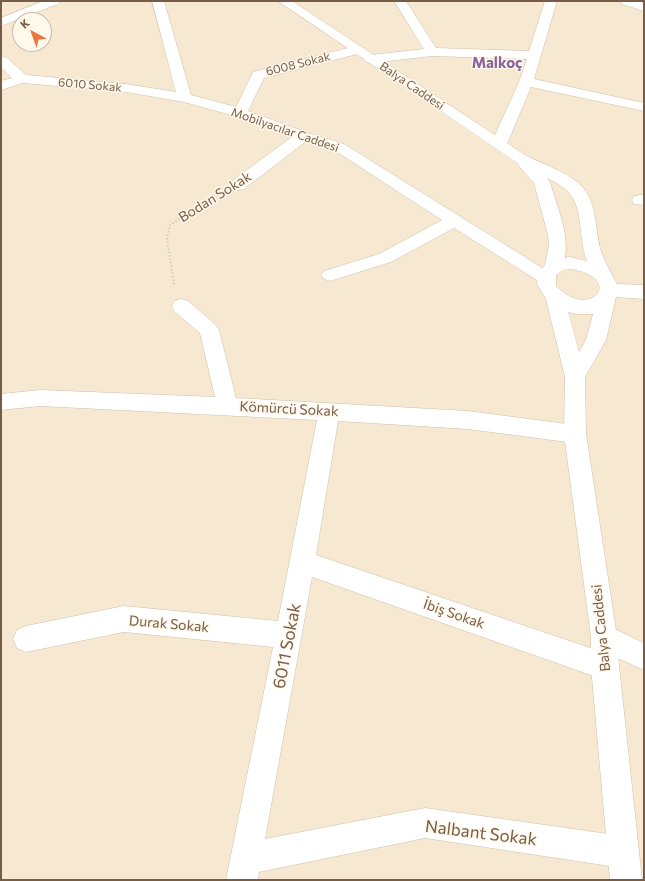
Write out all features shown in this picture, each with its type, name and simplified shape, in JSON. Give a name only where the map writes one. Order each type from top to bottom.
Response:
[{"type":"street","points":[[1,22],[54,1]]},
{"type":"street","points":[[158,1],[185,98]]},
{"type":"street","name":"Balya Caddesi","points":[[272,1],[303,14]]},
{"type":"street","name":"Balya Caddesi","points":[[284,1],[520,158],[561,180],[578,193],[586,214],[591,249],[607,289],[596,340],[575,377]]},
{"type":"street","points":[[400,1],[432,52]]},
{"type":"street","points":[[499,144],[526,82],[551,1]]},
{"type":"street","points":[[626,1],[644,7]]},
{"type":"street","name":"6008 Sokak","points":[[240,113],[258,75],[356,50]]},
{"type":"street","points":[[372,59],[432,52],[534,55]]},
{"type":"street","points":[[1,60],[22,79],[1,86]]},
{"type":"street","name":"6010 Sokak","points":[[22,79],[126,88],[185,98]]},
{"type":"street","points":[[526,82],[644,107]]},
{"type":"street","name":"Mobilyacılar Caddesi","points":[[185,98],[240,113],[303,136],[340,147],[455,220],[550,272]]},
{"type":"street","name":"Bodan Sokak","points":[[238,184],[303,136]]},
{"type":"street","name":"Balya Caddesi","points":[[520,158],[542,182],[558,245],[546,284],[549,291],[555,297],[575,377],[575,434],[604,637],[605,666],[624,866]]},
{"type":"street","points":[[330,275],[385,258],[455,220]]},
{"type":"street","points":[[550,272],[571,263],[581,264],[590,267],[607,289],[644,292]]},
{"type":"street","points":[[555,297],[563,302],[581,307],[591,307],[607,289]]},
{"type":"street","points":[[181,306],[209,330],[228,406]]},
{"type":"street","name":"Kömürcü Sokak","points":[[1,402],[40,398],[329,411],[468,420],[575,434]]},
{"type":"street","name":"6011 Sokak","points":[[244,869],[289,635],[329,411]]},
{"type":"street","name":"İbiş Sokak","points":[[302,562],[605,666]]},
{"type":"street","name":"Durak Sokak","points":[[26,639],[124,619],[289,635]]},
{"type":"street","points":[[604,637],[644,656]]},
{"type":"street","name":"Nalbant Sokak","points":[[244,869],[425,823],[624,866]]},
{"type":"path","name":"Bodan Sokak","points":[[181,306],[172,279],[167,239],[170,225],[238,184]]},
{"type":"shaded area","points":[[1,1],[644,1],[644,880],[1,880]]},
{"type":"district","name":"Malkoç","points":[[497,63]]}]
